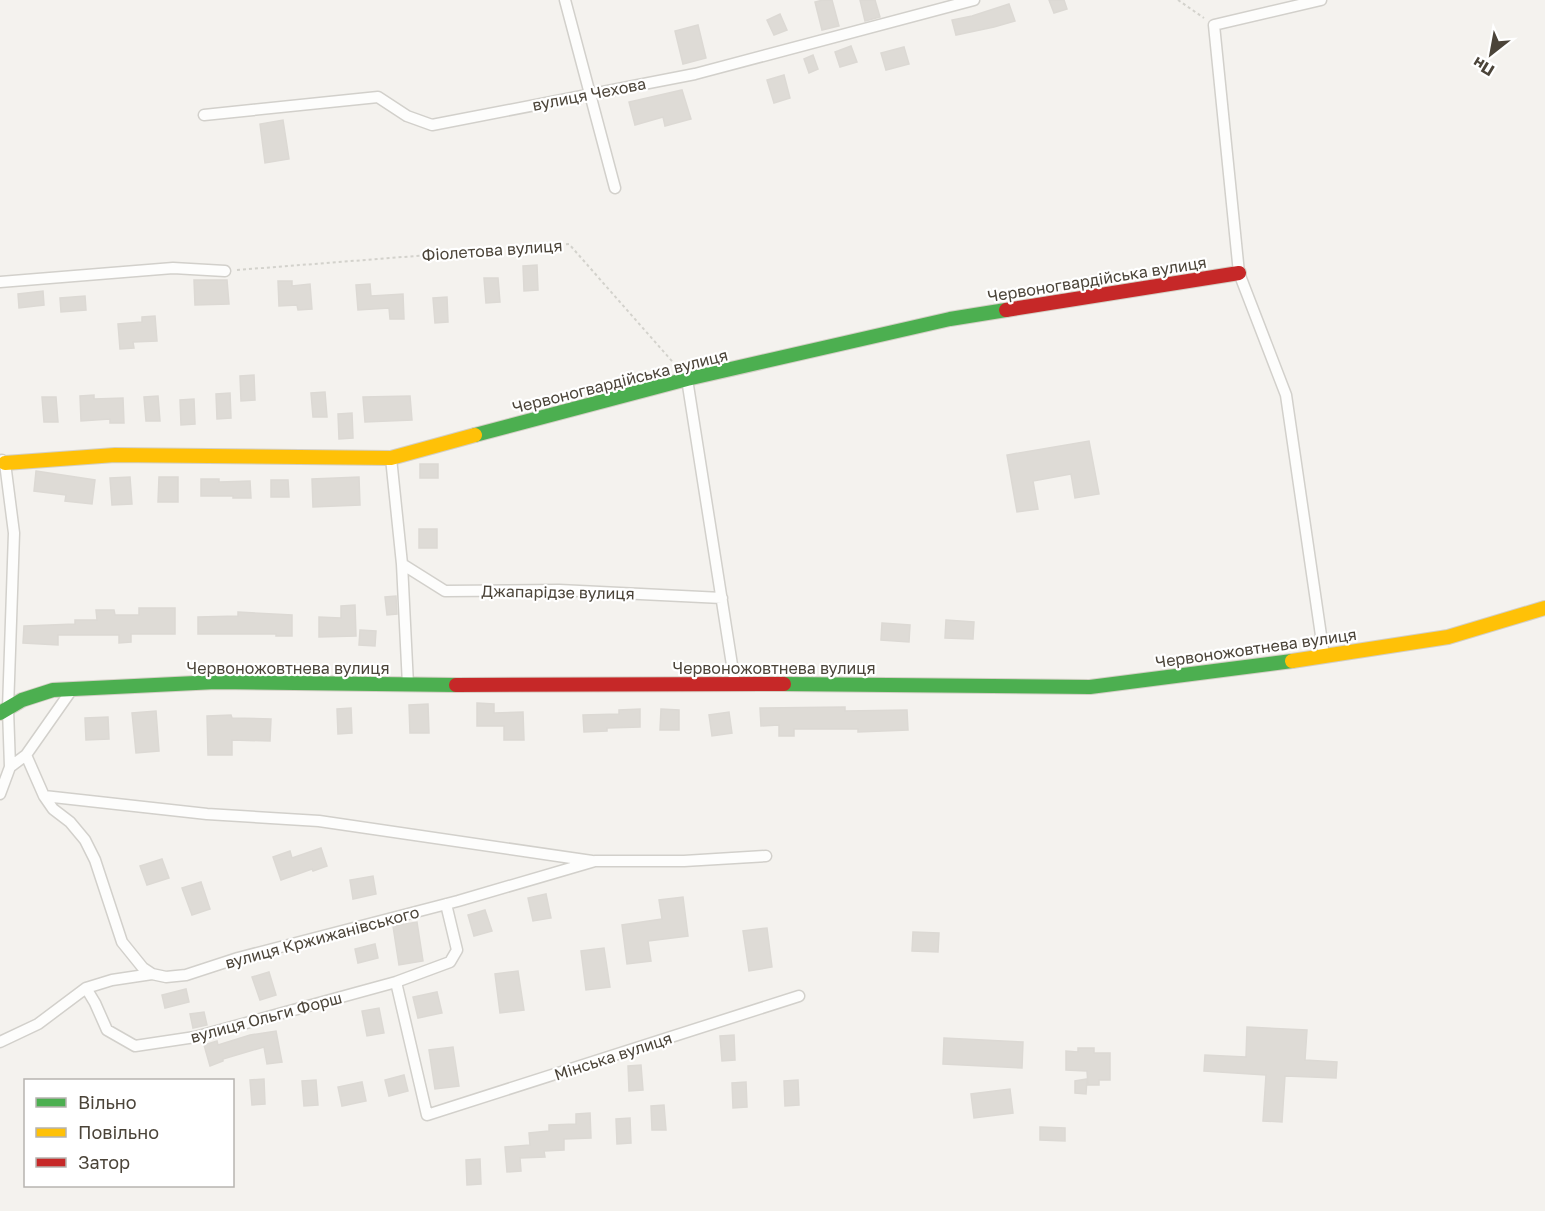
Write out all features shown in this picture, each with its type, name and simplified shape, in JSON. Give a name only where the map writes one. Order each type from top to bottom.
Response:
[{"type":"street","points":[[565,0],[615,188]]},
{"type":"street","name":"вулиця Чехова","points":[[204,115],[378,97],[407,116],[432,125],[695,74],[974,0]]},
{"type":"street","points":[[1322,0],[1214,25],[1239,273],[1286,395],[1324,656]]},
{"type":"street","points":[[0,282],[173,268],[225,271]]},
{"type":"street","name":"Червоногвардійська вулиця","points":[[3,461],[115,455],[391,458],[687,379],[950,319],[1239,273]]},
{"type":"street","points":[[687,379],[735,684]]},
{"type":"street","points":[[391,458],[402,564],[408,685]]},
{"type":"street","points":[[0,794],[10,767],[4,711],[14,533],[3,461]]},
{"type":"street","name":"Джапарідзе вулиця","points":[[402,564],[445,591],[559,590],[722,598]]},
{"type":"street","name":"Червоножовтнева вулиця","points":[[4,711],[36,694],[73,688],[216,682],[408,685],[735,684],[1090,687],[1448,637],[1545,608]]},
{"type":"street","points":[[10,767],[26,755],[73,688]]},
{"type":"street","points":[[26,755],[44,796],[53,809],[70,822],[86,840],[95,860],[122,942],[132,957],[152,974]]},
{"type":"street","points":[[44,796],[207,814],[320,821],[596,861]]},
{"type":"street","name":"вулиця Кржижанівського","points":[[86,988],[112,980],[152,974],[166,977],[186,975],[238,958],[446,904],[596,861],[684,861],[766,856]]},
{"type":"street","name":"вулиця Ольги Форш","points":[[86,988],[107,1030],[135,1046],[195,1037],[396,982],[450,962],[457,950],[446,904]]},
{"type":"street","name":"Мінська вулиця","points":[[396,982],[427,1115],[799,996]]},
{"type":"street","points":[[0,1042],[38,1024],[86,988]]},
{"type":"path","points":[[1178,0],[1214,25]]},
{"type":"path","name":"Фіолетова вулиця","points":[[225,271],[569,244],[687,379]]},
{"type":"building","points":[[832,0],[839,26],[822,30],[815,2]]},
{"type":"building","points":[[860,0],[875,0],[880,17],[865,21]]},
{"type":"building","points":[[1049,0],[1064,0],[1067,9],[1054,13]]},
{"type":"building","points":[[1009,4],[1015,21],[956,35],[952,20]]},
{"type":"building","points":[[780,14],[787,30],[774,35],[767,20]]},
{"type":"building","points":[[698,25],[706,58],[683,64],[675,31]]},
{"type":"building","points":[[851,46],[857,62],[840,67],[835,52]]},
{"type":"building","points":[[904,47],[909,64],[886,70],[881,53]]},
{"type":"building","points":[[813,55],[818,69],[809,73],[804,59]]},
{"type":"building","points":[[784,75],[790,98],[774,103],[767,80]]},
{"type":"building","points":[[682,90],[691,119],[665,126],[663,117],[635,125],[629,102]]},
{"type":"building","points":[[283,120],[289,159],[265,163],[260,124]]},
{"type":"building","points":[[537,265],[538,290],[524,291],[523,266]]},
{"type":"building","points":[[484,278],[498,278],[500,302],[486,303]]},
{"type":"building","points":[[194,280],[227,280],[229,304],[195,305]]},
{"type":"building","points":[[278,281],[292,281],[292,286],[310,284],[312,309],[298,310],[297,305],[279,306]]},
{"type":"building","points":[[370,284],[371,296],[403,294],[404,319],[390,319],[389,308],[358,310],[356,285]]},
{"type":"building","points":[[43,291],[44,305],[19,308],[18,294]]},
{"type":"building","points":[[85,296],[86,310],[61,312],[60,298]]},
{"type":"building","points":[[447,297],[448,322],[435,323],[433,298]]},
{"type":"building","points":[[155,316],[157,341],[133,342],[134,348],[120,349],[118,324],[142,322],[142,317]]},
{"type":"building","points":[[254,375],[255,400],[241,401],[240,376]]},
{"type":"building","points":[[325,392],[327,417],[313,417],[311,393]]},
{"type":"building","points":[[230,393],[231,418],[217,419],[216,394]]},
{"type":"building","points":[[94,395],[94,399],[123,398],[124,423],[110,423],[110,419],[81,421],[80,396]]},
{"type":"building","points":[[158,396],[160,421],[146,421],[144,397]]},
{"type":"building","points":[[410,396],[412,420],[365,422],[363,397]]},
{"type":"building","points":[[42,397],[56,397],[58,422],[44,422]]},
{"type":"building","points":[[194,399],[195,424],[181,425],[180,400]]},
{"type":"building","points":[[352,413],[353,438],[339,439],[338,414]]},
{"type":"building","points":[[1089,441],[1099,494],[1075,498],[1071,474],[1033,481],[1038,509],[1017,512],[1007,455]]},
{"type":"building","points":[[420,464],[438,464],[438,478],[420,478]]},
{"type":"building","points":[[36,471],[95,480],[92,504],[65,501],[66,495],[34,491]]},
{"type":"building","points":[[130,477],[132,504],[112,505],[110,478]]},
{"type":"building","points":[[159,477],[178,477],[178,502],[158,502]]},
{"type":"building","points":[[359,477],[360,505],[313,507],[312,479]]},
{"type":"building","points":[[201,479],[219,479],[219,482],[250,481],[251,498],[201,496]]},
{"type":"building","points":[[271,480],[288,480],[289,497],[271,497]]},
{"type":"building","points":[[419,529],[437,529],[437,548],[419,548]]},
{"type":"building","points":[[396,596],[397,614],[387,615],[385,597]]},
{"type":"building","points":[[355,605],[356,636],[319,637],[319,617],[341,618],[341,606]]},
{"type":"building","points":[[139,608],[175,608],[175,634],[131,634],[131,642],[119,643],[119,635],[58,635],[58,645],[23,643],[24,626],[75,624],[75,620],[97,620],[96,610],[114,610],[115,615],[139,615]]},
{"type":"building","points":[[238,612],[292,615],[292,636],[198,634],[198,617],[238,616]]},
{"type":"building","points":[[946,620],[974,622],[973,639],[945,638]]},
{"type":"building","points":[[882,623],[910,625],[909,642],[881,640]]},
{"type":"building","points":[[360,630],[376,631],[375,646],[359,645]]},
{"type":"building","points":[[477,703],[494,704],[494,713],[523,712],[524,740],[504,740],[504,726],[477,726]]},
{"type":"building","points":[[428,704],[429,733],[410,733],[409,705]]},
{"type":"building","points":[[845,707],[845,711],[907,710],[908,730],[858,732],[858,729],[794,729],[794,736],[779,736],[779,725],[761,726],[760,708]]},
{"type":"building","points":[[351,708],[352,733],[338,734],[337,709]]},
{"type":"building","points":[[640,709],[640,727],[607,728],[607,731],[584,732],[583,715],[619,714],[619,710]]},
{"type":"building","points":[[661,709],[679,710],[679,730],[660,730]]},
{"type":"building","points":[[156,711],[159,751],[136,753],[132,713]]},
{"type":"building","points":[[729,712],[732,733],[712,736],[709,715]]},
{"type":"building","points":[[231,715],[232,718],[271,719],[270,741],[232,740],[232,755],[208,755],[207,716]]},
{"type":"building","points":[[108,717],[109,739],[86,740],[85,718]]},
{"type":"building","points":[[321,848],[327,866],[281,880],[273,857],[290,851],[292,858]]},
{"type":"building","points":[[162,859],[169,878],[147,885],[140,866]]},
{"type":"building","points":[[373,876],[376,894],[353,899],[350,880]]},
{"type":"building","points":[[201,882],[210,909],[192,915],[182,888]]},
{"type":"building","points":[[546,894],[551,918],[533,921],[528,898]]},
{"type":"building","points":[[683,897],[688,936],[648,941],[651,961],[627,964],[622,925],[662,919],[659,900]]},
{"type":"building","points":[[485,910],[492,931],[474,936],[468,915]]},
{"type":"building","points":[[417,922],[423,961],[399,965],[393,926]]},
{"type":"building","points":[[767,928],[772,967],[749,971],[743,931]]},
{"type":"building","points":[[913,932],[939,933],[938,952],[912,951]]},
{"type":"building","points":[[375,944],[378,958],[358,963],[355,949]]},
{"type":"building","points":[[604,948],[610,987],[586,990],[581,951]]},
{"type":"building","points":[[518,971],[524,1010],[500,1013],[495,974]]},
{"type":"building","points":[[269,972],[276,995],[260,1000],[252,977]]},
{"type":"building","points":[[186,989],[189,1002],[165,1008],[162,995]]},
{"type":"building","points":[[437,992],[442,1013],[418,1018],[413,997]]},
{"type":"building","points":[[379,1008],[384,1033],[367,1036],[362,1011]]},
{"type":"building","points":[[204,1012],[207,1025],[193,1028],[190,1014]]},
{"type":"building","points":[[1247,1027],[1307,1030],[1305,1060],[1337,1062],[1336,1078],[1285,1076],[1282,1122],[1263,1121],[1266,1075],[1204,1071],[1205,1055],[1246,1057]]},
{"type":"building","points":[[276,1031],[282,1062],[267,1064],[264,1047],[223,1059],[210,1066],[204,1045],[217,1041],[218,1045],[250,1035]]},
{"type":"building","points":[[734,1035],[735,1060],[722,1061],[720,1036]]},
{"type":"building","points":[[944,1038],[1023,1042],[1022,1068],[943,1064]]},
{"type":"building","points":[[453,1047],[459,1086],[435,1089],[429,1050]]},
{"type":"building","points":[[1078,1048],[1094,1048],[1094,1053],[1110,1053],[1110,1080],[1099,1080],[1099,1085],[1088,1085],[1087,1071],[1066,1070],[1066,1051],[1078,1052]]},
{"type":"building","points":[[641,1065],[643,1090],[629,1091],[628,1066]]},
{"type":"building","points":[[404,1075],[408,1091],[389,1096],[385,1080]]},
{"type":"building","points":[[264,1079],[265,1104],[252,1105],[250,1080]]},
{"type":"building","points":[[1087,1079],[1086,1094],[1075,1093],[1075,1081]]},
{"type":"building","points":[[316,1080],[318,1105],[304,1106],[302,1081]]},
{"type":"building","points":[[798,1080],[799,1105],[785,1106],[784,1081]]},
{"type":"building","points":[[362,1082],[366,1101],[342,1106],[338,1087]]},
{"type":"building","points":[[746,1082],[747,1107],[733,1108],[732,1083]]},
{"type":"building","points":[[1010,1089],[1013,1113],[974,1118],[971,1094]]},
{"type":"building","points":[[664,1105],[666,1130],[652,1130],[651,1106]]},
{"type":"building","points":[[590,1113],[591,1138],[564,1139],[564,1150],[544,1151],[545,1157],[520,1158],[521,1171],[507,1172],[505,1147],[530,1145],[529,1133],[549,1131],[549,1125],[576,1124],[576,1114]]},
{"type":"building","points":[[630,1118],[631,1143],[617,1144],[616,1119]]},
{"type":"building","points":[[1040,1127],[1065,1128],[1065,1141],[1040,1140]]},
{"type":"building","points":[[480,1159],[481,1184],[467,1185],[466,1160]]},
{"type":"traffic: fast","points":[[475,435],[687,379],[950,319],[1006,310]]},
{"type":"traffic: fast","points":[[784,684],[1090,687],[1292,661]]},
{"type":"traffic: fast","points":[[0,713],[22,700],[53,690],[216,682],[456,685]]},
{"type":"traffic: slow","points":[[5,463],[115,455],[391,458],[475,435]]},
{"type":"traffic: slow","points":[[1292,661],[1448,637],[1545,608]]},
{"type":"traffic: jam","points":[[1006,310],[1239,273]]},
{"type":"traffic: jam","points":[[456,685],[784,684]]}]
